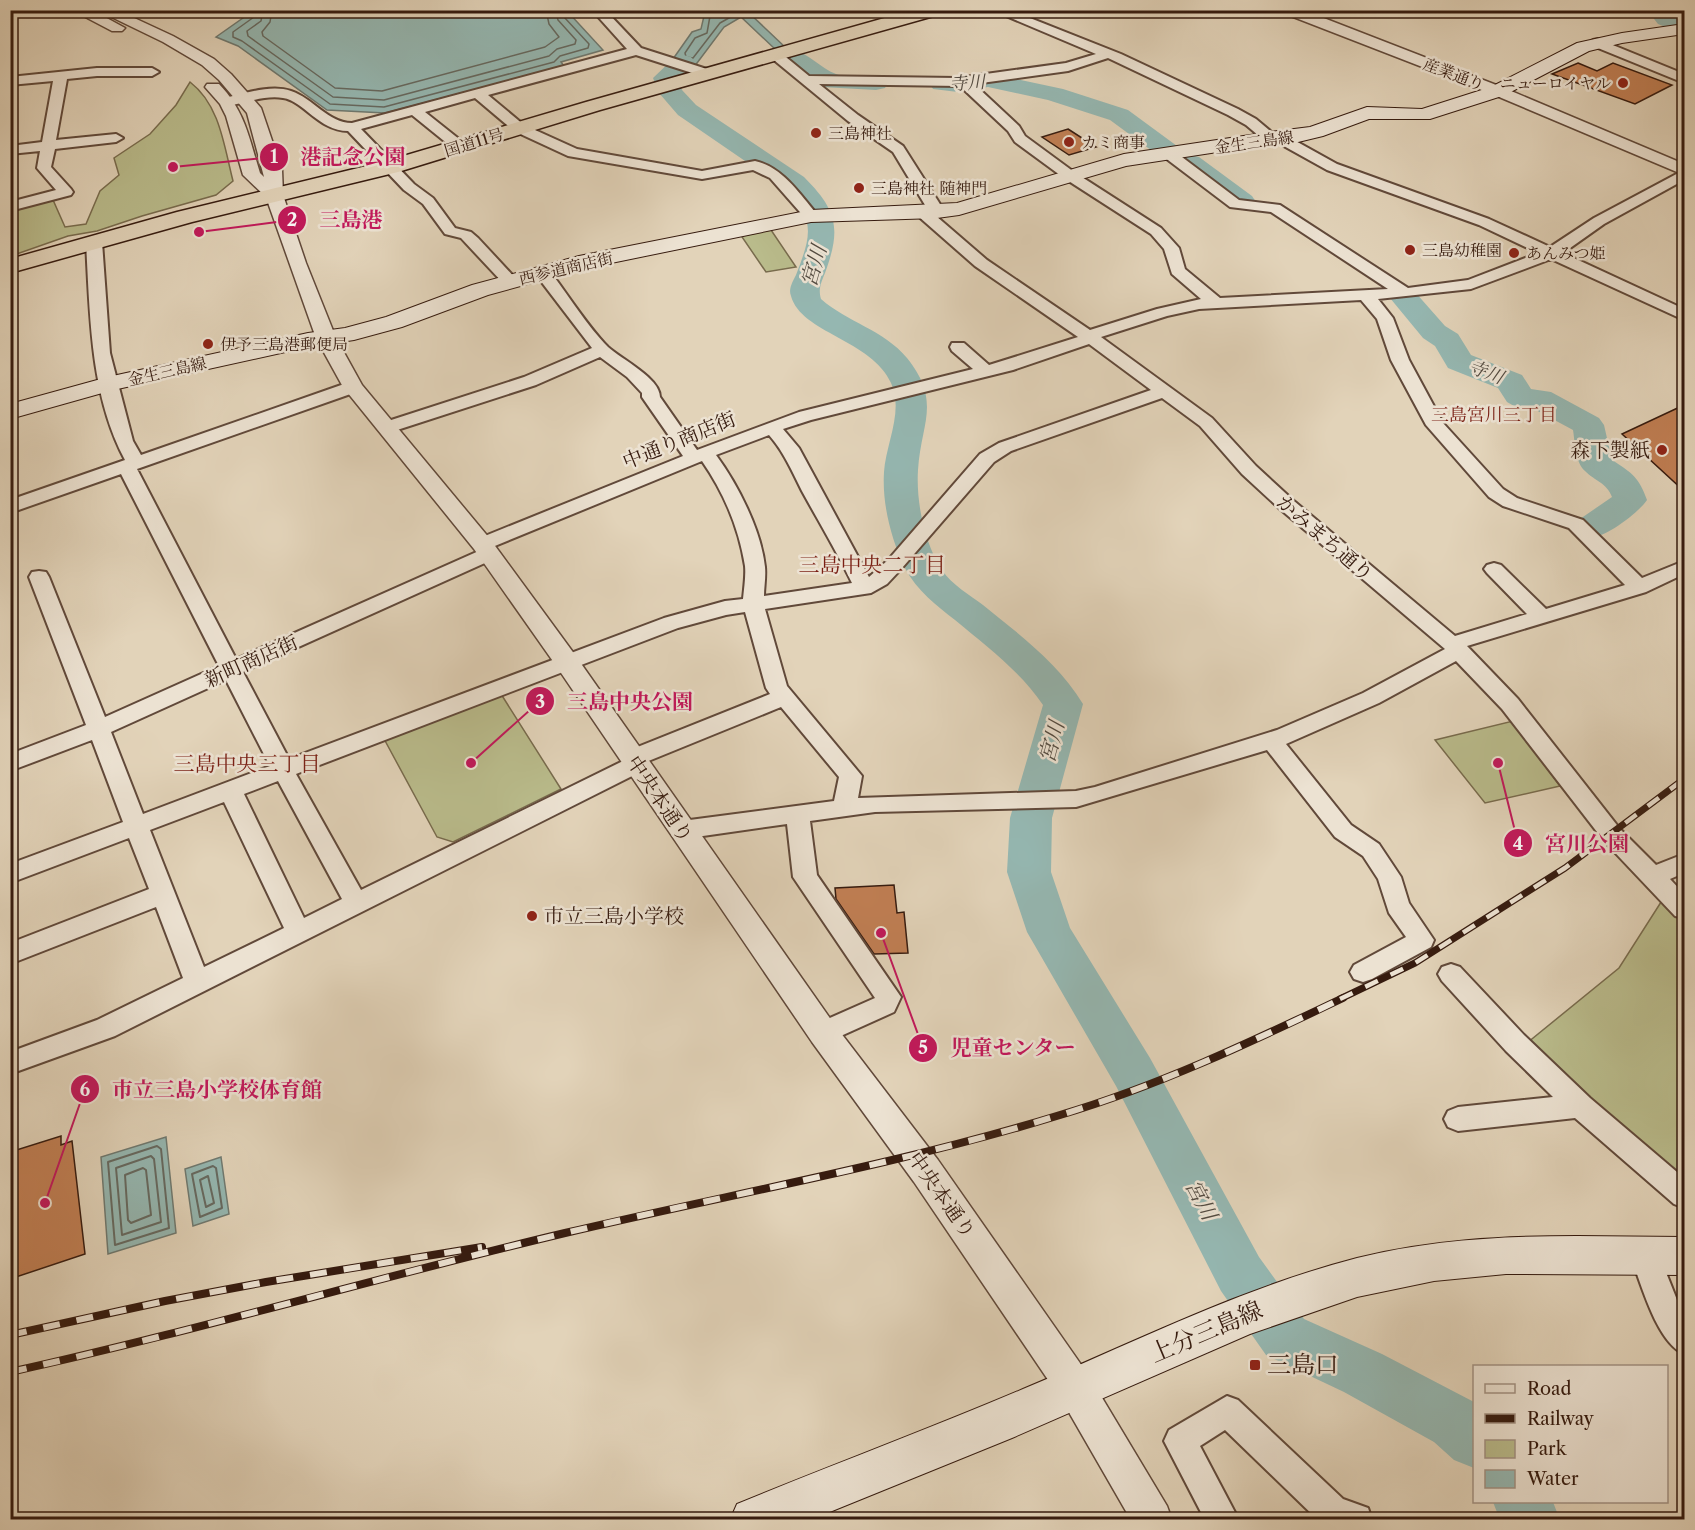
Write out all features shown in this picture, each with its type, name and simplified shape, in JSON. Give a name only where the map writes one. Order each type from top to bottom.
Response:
[{"type":"highway","name":"国道11号","points":[[10,266],[274,195],[390,167],[697,75],[776,56],[935,10]]},
{"type":"main road","name":"金生三島線","points":[[820,215],[930,213],[981,204],[1069,175],[1124,160],[1270,138],[1294,137],[1316,132],[1367,113],[1423,115],[1498,91],[1572,52],[1598,43],[1681,30]]},
{"type":"main road","name":"西参道商店街","points":[[326,338],[394,322],[510,281],[579,263],[820,215]]},
{"type":"main road","name":"金生三島線","points":[[10,412],[108,384],[326,338]]},
{"type":"main road","name":"上分三島線","points":[[753,1520],[1076,1389],[1250,1312],[1294,1296],[1399,1268],[1472,1257],[1547,1254],[1684,1256]]},
{"type":"street","points":[[79,10],[152,44],[193,68],[227,102],[234,116],[252,175],[274,195]]},
{"type":"street","points":[[104,10],[190,51],[225,77],[245,98],[255,112],[266,142],[273,170],[274,195]]},
{"type":"street","points":[[598,10],[636,51],[697,75]]},
{"type":"street","points":[[998,10],[1108,54],[1233,112],[1251,122],[1270,138],[1287,142],[1332,167],[1484,222],[1684,315]]},
{"type":"street","name":"産業通り","points":[[1288,10],[1498,91],[1684,172]]},
{"type":"street","points":[[1598,43],[1684,79]]},
{"type":"street","points":[[227,102],[267,94],[288,94],[338,127],[352,127],[636,51]]},
{"type":"street","points":[[806,80],[966,84],[1068,67],[1108,54]]},
{"type":"street","name":"かみまち通り","points":[[776,56],[898,149],[930,213],[981,263],[1089,337],[1206,422],[1249,470],[1287,505],[1455,647],[1510,704],[1612,835],[1684,909]]},
{"type":"street","points":[[10,81],[97,72],[152,72]]},
{"type":"street","points":[[10,207],[66,192],[44,168],[61,76]]},
{"type":"street","points":[[966,84],[1014,129],[1020,139],[1069,175],[1156,231],[1171,248],[1178,271],[1216,303]]},
{"type":"street","points":[[477,93],[519,128],[573,153],[702,175],[755,165],[775,175],[820,215]]},
{"type":"street","points":[[414,110],[459,146]]},
{"type":"street","points":[[352,127],[409,187],[428,201],[450,231],[466,235],[474,241],[510,281]]},
{"type":"street","points":[[10,150],[116,138]]},
{"type":"street","points":[[1169,154],[1235,204],[1275,208],[1405,293]]},
{"type":"street","name":"中通り商店街","points":[[485,549],[544,517],[772,427],[805,416],[986,371],[1163,312],[1216,303],[1365,296],[1471,284],[1552,253],[1599,222],[1684,172]]},
{"type":"street","name":"中央本通り","points":[[274,195],[326,338],[353,387],[388,427],[485,549],[566,661],[823,1033],[926,1171],[1076,1389],[1154,1520]]},
{"type":"street","points":[[94,242],[100,353],[131,464],[284,772],[356,902]]},
{"type":"street","points":[[543,273],[603,350],[651,392],[651,398],[700,457],[728,485],[745,528],[754,567],[753,604],[777,688],[851,776],[844,808]]},
{"type":"street","points":[[1365,296],[1385,318],[1400,360],[1435,425],[1496,493],[1510,502],[1576,524],[1639,587]]},
{"type":"street","points":[[958,347],[986,371]]},
{"type":"street","points":[[388,427],[530,381],[603,350]]},
{"type":"street","points":[[10,507],[353,387]]},
{"type":"street","points":[[10,874],[284,772],[566,661],[671,623],[726,608],[864,588],[880,579],[895,564],[987,458],[1005,447],[1163,392]]},
{"type":"street","points":[[772,427],[790,448],[812,492],[844,546],[864,588]]},
{"type":"street","name":"新町商店街","points":[[10,763],[97,729],[233,669],[485,549]]},
{"type":"street","points":[[682,830],[844,808],[1054,799],[1095,795],[1272,741],[1371,698],[1455,647],[1541,616],[1639,587],[1684,567]]},
{"type":"street","points":[[1494,568],[1541,616]]},
{"type":"street","points":[[39,577],[197,981]]},
{"type":"street","points":[[10,1063],[106,1028],[634,761],[785,697]]},
{"type":"street","points":[[1272,741],[1343,831],[1371,850],[1389,877],[1398,906],[1422,940],[1363,972]]},
{"type":"street","points":[[231,792],[298,931]]},
{"type":"street","points":[[798,815],[805,877],[888,997],[885,1005],[823,1033]]},
{"type":"street","points":[[1651,877],[1684,863]]},
{"type":"street","points":[[10,954],[163,894]]},
{"type":"street","points":[[1450,974],[1515,1043],[1580,1106],[1684,1195]]},
{"type":"street","points":[[1458,1119],[1580,1106]]},
{"type":"street","points":[[1645,1255],[1665,1308],[1684,1339]]},
{"type":"street","points":[[1222,1520],[1180,1441],[1227,1411],[1332,1510],[1356,1520]]},
{"type":"green space","points":[[190,82],[200,91],[214,114],[233,181],[216,195],[97,231],[68,236],[11,256],[11,211],[53,200],[65,227],[86,224],[100,191],[119,175],[114,158],[150,134],[176,105]]},
{"type":"green space","points":[[769,227],[796,267],[766,272],[740,234]]},
{"type":"green space","points":[[501,694],[561,789],[453,842],[437,837],[383,737]]},
{"type":"green space","points":[[1513,721],[1560,786],[1485,803],[1435,740]]},
{"type":"green space","points":[[1663,899],[1684,918],[1684,1185],[1527,1043],[1619,968]]},
{"type":"water","points":[[253,11],[567,11],[603,50],[561,62],[564,66],[385,113],[327,110],[238,46],[216,37]]},
{"type":"water","points":[[699,11],[747,11],[786,48],[776,50],[741,17],[724,27],[694,67],[673,59],[692,32],[701,29],[704,16]]},
{"type":"water","points":[[166,1137],[176,1233],[108,1254],[101,1157]]},
{"type":"water","points":[[221,1157],[229,1214],[193,1226],[185,1169]]},
{"type":"building","name":"ニューロイヤル","points":[[1578,63],[1597,71],[1613,63],[1672,85],[1635,104],[1552,74]]},
{"type":"building","name":"カミ商事","points":[[1068,129],[1096,147],[1069,155],[1042,137]]},
{"type":"building","name":"森下製紙","points":[[1684,405],[1684,491],[1622,434]]},
{"type":"building","points":[[894,885],[897,913],[904,912],[908,953],[874,954],[836,899],[835,888]]},
{"type":"building","points":[[61,1136],[61,1145],[72,1141],[85,1254],[10,1279],[10,1152]]},
{"type":"waterway","points":[[1658,10],[1666,19],[1684,28]]},
{"type":"waterway","name":"寺川","points":[[793,57],[831,82],[876,83]]},
{"type":"waterway","name":"宮川","points":[[683,62],[665,78],[671,93],[687,110],[795,183],[817,209],[822,234],[816,259],[804,290],[811,306],[828,319],[879,349],[896,365],[907,383],[912,405],[902,463],[903,508],[909,533],[927,575],[943,592],[1007,643],[1043,678],[1063,704],[1031,818],[1029,872],[1049,932],[1133,1072],[1240,1274],[1285,1337],[1363,1373],[1454,1422],[1473,1439]]},
{"type":"waterway","name":"寺川","points":[[942,84],[958,85],[988,80],[1054,94],[1119,115],[1168,151]]},
{"type":"waterway","name":"寺川","points":[[1190,163],[1242,202]]},
{"type":"waterway","name":"寺川","points":[[1405,298],[1434,332],[1447,340],[1459,361],[1500,376],[1511,382],[1518,395],[1525,399],[1540,399],[1588,425],[1596,464],[1624,483],[1630,500],[1592,527]]},
{"type":"waterway","name":"宮川","points":[[1522,1503],[1531,1520]]},
{"type":"railway","points":[[1340,999],[1415,963],[1565,868],[1684,779]]},
{"type":"railway","points":[[10,1372],[565,1233],[875,1164],[999,1133],[1133,1091],[1239,1047],[1343,998]]},
{"type":"railway","points":[[10,1335],[165,1301],[266,1282],[482,1247]]},
{"type":"place","name":"ニューロイヤル","points":[[1623,83]]},
{"type":"place","name":"三島神社","points":[[816,133]]},
{"type":"place","name":"カミ商事","points":[[1069,142]]},
{"type":"place","name":"港記念公園","points":[[173,167]]},
{"type":"place","name":"三島神社 随神門","points":[[859,188]]},
{"type":"place","name":"三島港","points":[[199,232]]},
{"type":"place","name":"三島幼稚園","points":[[1410,250]]},
{"type":"place","name":"あんみつ姫","points":[[1514,253]]},
{"type":"place","name":"伊予三島港郵便局","points":[[208,344]]},
{"type":"place","name":"森下製紙","points":[[1662,450]]},
{"type":"place","name":"三島中央公園","points":[[471,763]]},
{"type":"place","name":"宮川公園","points":[[1498,763]]},
{"type":"place","name":"市立三島小学校","points":[[532,916]]},
{"type":"place","name":"児童センター","points":[[881,933]]},
{"type":"place","name":"市立三島小学校体育館","points":[[45,1203]]},
{"type":"place","name":"三島口","points":[[1255,1365]]},
{"type":"district","name":"三島宮川三丁目","points":[[1494,415]]},
{"type":"district","name":"三島中央二丁目","points":[[872,565]]},
{"type":"district","name":"三島中央三丁目","points":[[247,764]]}]
